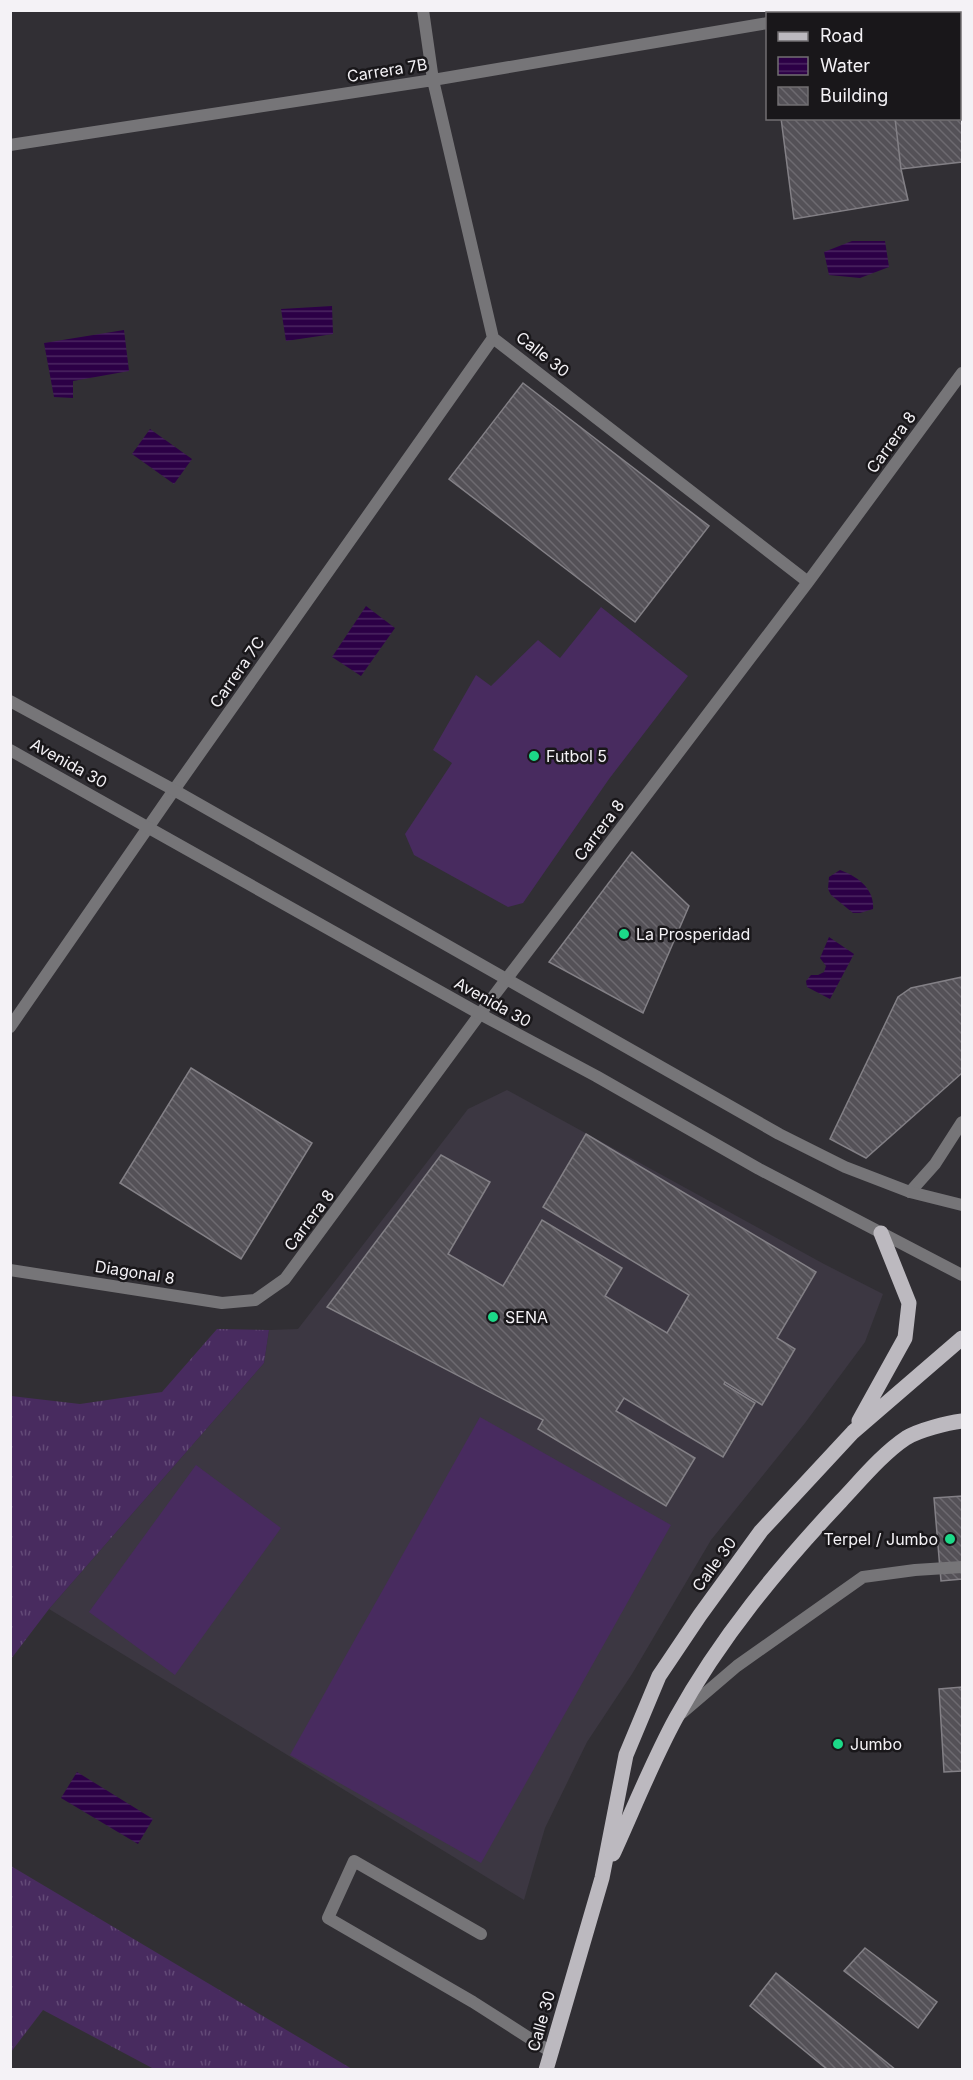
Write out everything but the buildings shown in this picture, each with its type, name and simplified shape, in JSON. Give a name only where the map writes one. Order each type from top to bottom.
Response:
[{"type":"main road","points":[[853,1432],[904,1338],[909,1303],[881,1233]]},
{"type":"main road","name":"Calle 30","points":[[546,2070],[602,1878],[626,1755],[659,1676],[761,1530],[853,1432],[963,1338]]},
{"type":"main road","name":"Calle 30","points":[[602,1878],[652,1765],[676,1718],[703,1673],[789,1556],[874,1466],[907,1438],[963,1421]]},
{"type":"street","name":"Calle 30","points":[[423,10],[433,80],[493,338],[808,582]]},
{"type":"street","name":"Carrera 7B","points":[[10,145],[433,80],[766,23]]},
{"type":"street","name":"Carrera 7C","points":[[10,1027],[148,827],[493,338]]},
{"type":"street","name":"Carrera 8","points":[[255,1300],[285,1279],[480,1014],[808,582],[963,373]]},
{"type":"street","name":"Avenida 30","points":[[10,701],[174,790],[779,1134],[844,1167],[909,1192],[963,1205]]},
{"type":"street","name":"Avenida 30","points":[[10,750],[759,1168],[963,1275]]},
{"type":"street","points":[[909,1192],[935,1164],[963,1122]]},
{"type":"street","name":"Diagonal 8","points":[[10,1270],[222,1303],[255,1300]]},
{"type":"street","points":[[676,1718],[737,1666],[862,1577],[963,1567]]},
{"type":"street","points":[[481,1934],[354,1861],[328,1918],[473,2002],[551,2052]]},
{"type":"shaded area","points":[[507,1090],[883,1294],[865,1342],[805,1423],[711,1540],[632,1674],[587,1742],[545,1828],[524,1900],[49,1609],[264,1363],[269,1330],[298,1329],[468,1109]]},
{"type":"green space","name":"Futbol 5","points":[[601,607],[688,676],[609,779],[523,903],[508,907],[414,855],[405,834],[452,763],[433,750],[476,675],[491,686],[538,640],[560,658]]},
{"type":"green space","points":[[217,1329],[269,1330],[264,1363],[49,1609],[11,1659],[11,1396],[80,1404],[162,1392]]},
{"type":"green space","points":[[480,1417],[671,1525],[481,1863],[290,1755]]},
{"type":"green space","points":[[196,1465],[281,1528],[175,1675],[89,1612]]},
{"type":"green space","points":[[11,1866],[352,2069],[154,2069],[43,2010],[11,2052]]},
{"type":"water","points":[[852,241],[885,241],[889,267],[860,278],[829,275],[824,252]]},
{"type":"water","points":[[332,306],[333,334],[286,341],[281,309]]},
{"type":"water","points":[[124,330],[129,371],[73,381],[73,398],[54,397],[44,343]]},
{"type":"water","points":[[150,429],[192,459],[174,484],[132,454]]},
{"type":"water","points":[[366,606],[395,628],[361,676],[332,657]]},
{"type":"water","points":[[840,870],[864,884],[871,895],[873,909],[853,913],[831,895],[828,889],[829,877]]},
{"type":"water","points":[[829,937],[854,954],[830,999],[807,987],[806,981],[811,975],[824,972],[826,966],[820,958]]},
{"type":"water","points":[[77,1772],[153,1819],[138,1844],[61,1798]]},
{"type":"place","name":"Futbol 5","points":[[534,756]]},
{"type":"place","name":"La Prosperidad","points":[[624,934]]},
{"type":"place","name":"SENA","points":[[493,1317]]},
{"type":"place","name":"Terpel / Jumbo","points":[[950,1539]]},
{"type":"place","name":"Jumbo","points":[[838,1744]]}]
